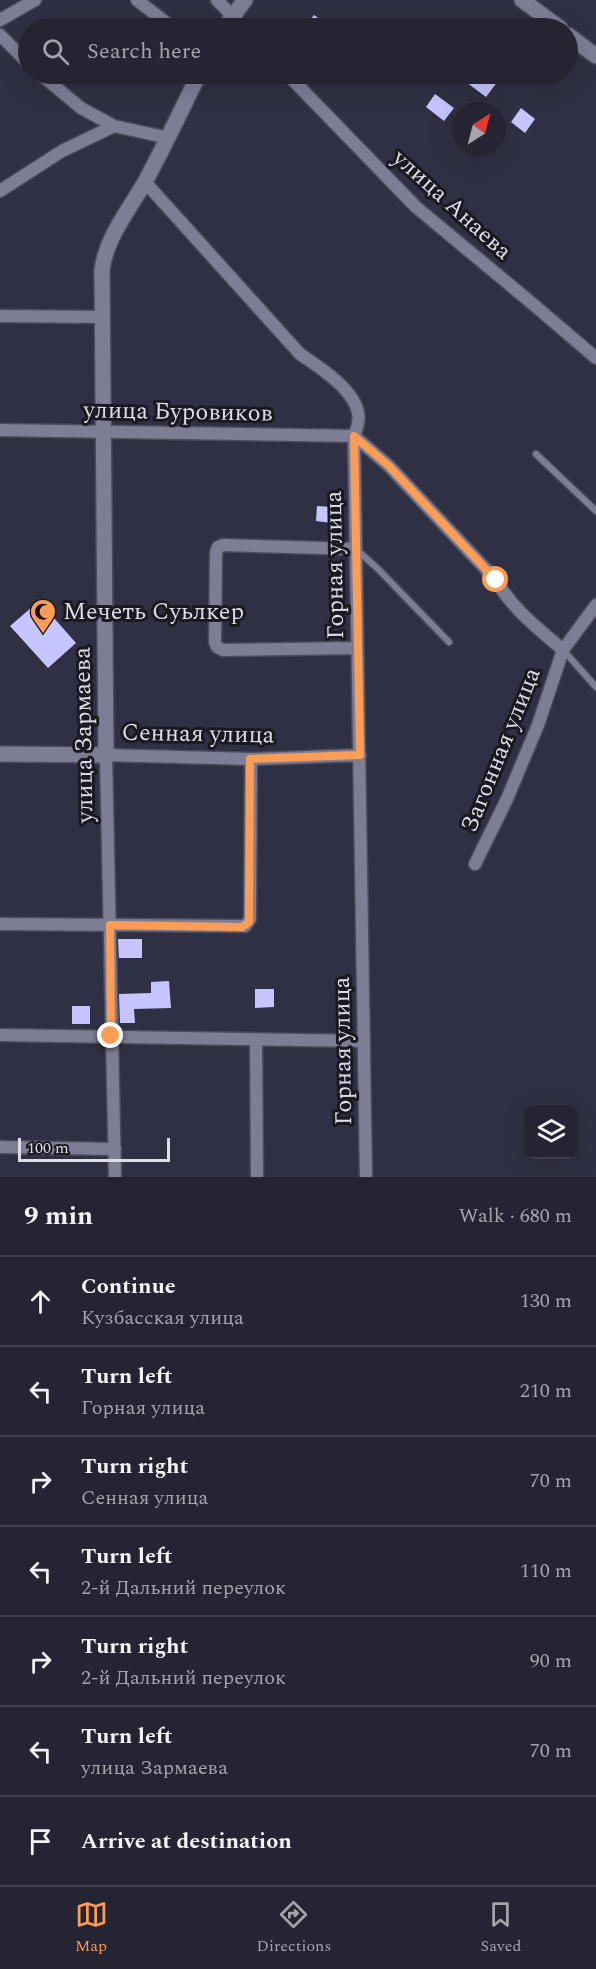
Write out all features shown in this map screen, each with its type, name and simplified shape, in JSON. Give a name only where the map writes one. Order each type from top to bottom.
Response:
[{"type":"street","points":[[0,20],[35,0]]},
{"type":"street","points":[[137,0],[160,18]]},
{"type":"street","points":[[217,0],[226,18]]},
{"type":"street","points":[[232,18],[245,0]]},
{"type":"street","points":[[522,0],[546,18]]},
{"type":"street","points":[[0,35],[18,53]]},
{"type":"street","points":[[578,42],[596,56]]},
{"type":"street","points":[[52,84],[81,108],[114,126],[169,138]]},
{"type":"street","name":"улица Зармаева","points":[[115,1177],[106,755],[102,270],[104,255],[169,138],[194,84]]},
{"type":"street","name":"улица Анаева","points":[[297,84],[416,207],[596,358]]},
{"type":"street","points":[[0,191],[62,151],[114,126]]},
{"type":"street","name":"Горная улица","points":[[145,182],[300,354],[346,391],[359,414],[354,436],[366,1177]]},
{"type":"street","points":[[0,316],[102,317]]},
{"type":"street","name":"улица Буровиков","points":[[0,430],[354,436]]},
{"type":"street","points":[[354,436],[389,466],[496,580],[504,595],[563,650]]},
{"type":"street","points":[[356,549],[223,545],[218,547],[216,553],[215,642],[217,647],[223,650],[357,648]]},
{"type":"street","name":"Загонная улица","points":[[476,864],[507,800],[538,725],[563,650],[596,605]]},
{"type":"street","name":"Сенная улица","points":[[0,754],[250,759],[360,755]]},
{"type":"street","points":[[0,924],[242,927],[248,924],[250,919],[250,759]]},
{"type":"street","points":[[0,1035],[364,1041]]},
{"type":"street","points":[[256,1041],[257,1177]]},
{"type":"street","points":[[0,1147],[115,1149]]},
{"type":"lane","points":[[536,454],[596,511]]},
{"type":"lane","points":[[356,549],[378,568],[449,642]]},
{"type":"lane","points":[[563,650],[596,687]]},
{"type":"building","points":[[469,84],[496,84],[486,97]]},
{"type":"building","points":[[435,94],[452,107],[452,111],[444,121],[426,107]]},
{"type":"building","points":[[521,108],[535,119],[525,133],[511,122]]},
{"type":"building","points":[[317,506],[333,507],[332,523],[316,521]]},
{"type":"building","name":"Мечеть Суьлкер","points":[[39,601],[76,643],[48,668],[10,626]]},
{"type":"building","points":[[118,939],[142,939],[142,958],[119,958]]},
{"type":"building","points":[[169,981],[171,1008],[134,1009],[135,1023],[120,1023],[119,994],[151,993],[151,982]]},
{"type":"building","points":[[255,989],[274,989],[274,1007],[255,1008]]},
{"type":"building","points":[[72,1006],[90,1006],[90,1024],[72,1024]]},
{"type":"place","name":"Мечеть Суьлкер","points":[[43,635]]},
{"type":"route","points":[[111,1036],[110,925],[242,927],[248,924],[250,919],[250,759],[360,755],[354,436],[389,466],[496,580]]}]
